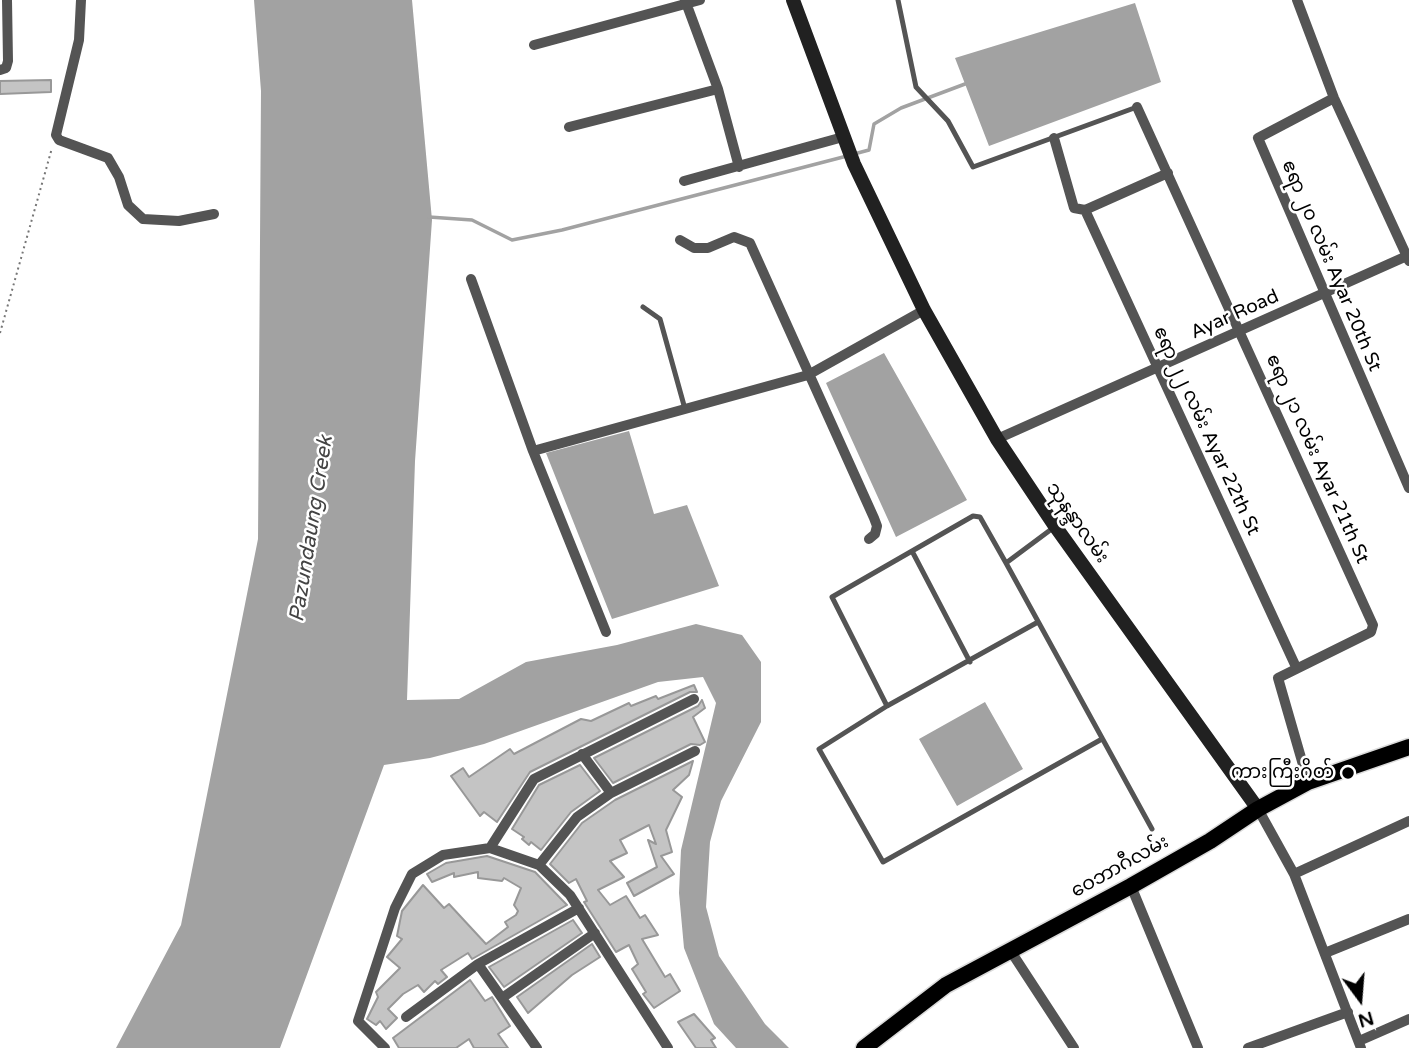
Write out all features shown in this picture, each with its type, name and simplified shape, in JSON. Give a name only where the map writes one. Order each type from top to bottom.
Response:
[{"type":"main road","name":"သုနန္ဒာလမ်း","points":[[793,0],[843,137],[924,310],[997,439],[1055,526],[1258,809]]},
{"type":"main road","name":"ဝေဘာဂီလမ်း","points":[[864,1048],[946,985],[1131,887],[1210,841],[1258,809],[1308,782],[1409,747]]},
{"type":"street","points":[[0,70],[6,68],[8,61],[7,0]]},
{"type":"street","points":[[81,0],[79,40],[55,135],[59,140],[108,158],[116,171],[128,205],[136,216],[159,221],[179,221],[214,214]]},
{"type":"street","points":[[534,45],[700,0]]},
{"type":"street","points":[[1297,0],[1334,98],[1408,258]]},
{"type":"street","points":[[685,2],[718,89],[739,167]]},
{"type":"street","points":[[569,127],[718,89]]},
{"type":"street","name":"ဧရာ ၂၀ လမ်း Ayar 20th St","points":[[1334,98],[1258,138],[1409,488]]},
{"type":"street","name":"ဧရာ ၂၁ လမ်း Ayar 21th St","points":[[1137,107],[1374,625],[1371,632],[1296,667]]},
{"type":"street","points":[[684,181],[843,137]]},
{"type":"street","name":"ဧရာ ၂၂ လမ်း Ayar 22th St","points":[[1054,138],[1074,208],[1085,210],[1296,667]]},
{"type":"street","points":[[1085,210],[1168,173]]},
{"type":"street","points":[[680,240],[695,248],[708,248],[734,237],[750,243],[874,518],[877,526],[875,534],[869,540]]},
{"type":"street","name":"Ayar Road","points":[[997,439],[1408,258]]},
{"type":"street","points":[[471,279],[533,451],[607,632]]},
{"type":"street","points":[[533,451],[808,375],[924,310]]},
{"type":"street","points":[[1296,667],[1278,678],[1308,782]]},
{"type":"street","points":[[489,848],[534,779],[694,699]]},
{"type":"street","points":[[539,865],[577,817],[611,793],[695,751]]},
{"type":"street","points":[[582,754],[611,793]]},
{"type":"street","name":"သုနန္ဒာလမ်း","points":[[1258,809],[1294,874],[1360,1044]]},
{"type":"street","points":[[1294,874],[1409,821]]},
{"type":"street","points":[[385,1048],[358,1021],[395,908],[412,874],[443,855],[489,848],[539,865],[570,895],[668,1048]]},
{"type":"street","points":[[1131,887],[1198,1048]]},
{"type":"street","points":[[406,1017],[478,964],[579,908]]},
{"type":"street","points":[[1325,953],[1409,919]]},
{"type":"street","points":[[502,998],[595,933]]},
{"type":"street","points":[[1010,950],[1074,1048]]},
{"type":"street","points":[[478,964],[537,1048]]},
{"type":"street","points":[[1248,1048],[1348,1012]]},
{"type":"street","points":[[1360,1044],[1409,1019]]},
{"type":"lane","points":[[898,0],[916,87],[948,121],[973,167],[1137,107]]},
{"type":"lane","points":[[643,307],[660,318],[685,409]]},
{"type":"lane","points":[[887,706],[832,597],[972,516],[980,517],[1152,829]]},
{"type":"lane","points":[[1006,563],[1055,526]]},
{"type":"lane","points":[[912,551],[970,662]]},
{"type":"lane","points":[[1038,622],[887,706],[819,749],[883,862],[1102,739]]},
{"type":"path","points":[[0,333],[55,135]]},
{"type":"water","name":"Pazundaung Creek","points":[[254,0],[412,0],[432,220],[415,461],[407,700],[459,699],[526,662],[617,645],[696,624],[742,635],[761,662],[761,722],[721,801],[710,842],[706,907],[719,956],[765,1024],[789,1048],[736,1048],[714,1024],[684,948],[679,893],[681,850],[716,703],[703,677],[658,682],[484,744],[430,758],[384,765],[280,1048],[116,1048],[181,925],[258,539],[261,91]]},
{"type":"water","points":[[1135,3],[1161,82],[989,146],[955,58]]},
{"type":"water","points":[[884,353],[967,500],[896,537],[826,383]]},
{"type":"water","points":[[629,431],[654,514],[687,505],[719,586],[612,619],[546,453]]},
{"type":"water","points":[[985,702],[1023,769],[957,806],[919,739]]},
{"type":"building","points":[[51,80],[51,92],[0,94],[0,81]]},
{"type":"building","points":[[694,685],[697,692],[690,692],[530,772],[497,822],[484,812],[480,816],[451,776],[463,768],[469,777],[510,749],[514,754],[581,719],[591,721],[629,703],[631,706],[656,696],[658,699]]},
{"type":"building","points":[[702,700],[705,708],[693,717],[705,742],[700,745],[691,744],[613,783],[594,758],[698,706]]},
{"type":"building","points":[[693,761],[689,775],[673,790],[682,797],[666,830],[672,852],[661,856],[674,874],[634,896],[627,883],[657,867],[648,840],[656,844],[649,825],[620,840],[627,853],[610,861],[624,877],[598,890],[610,905],[626,896],[640,918],[645,915],[658,935],[642,939],[665,977],[670,974],[680,991],[654,1008],[643,994],[646,992],[632,969],[638,964],[629,945],[616,952],[584,902],[587,901],[576,879],[569,883],[550,864],[582,823],[615,800]]},
{"type":"building","points":[[580,765],[600,791],[571,812],[541,850],[531,842],[529,845],[522,839],[524,837],[512,829],[539,785]]},
{"type":"building","points":[[487,856],[535,872],[567,905],[472,959],[468,953],[441,970],[447,977],[438,984],[435,981],[424,992],[418,985],[403,994],[388,1009],[397,1018],[386,1029],[380,1021],[376,1025],[367,1019],[378,997],[376,992],[400,968],[387,957],[402,939],[397,936],[402,911],[423,885],[444,908],[449,904],[486,944],[508,927],[505,922],[518,911],[514,905],[521,888],[504,878],[502,881],[478,878],[478,872],[454,877],[454,873],[432,882],[427,874],[446,863]]},
{"type":"building","points":[[573,920],[582,933],[504,987],[489,967]]},
{"type":"building","points":[[592,944],[600,957],[572,975],[528,1013],[517,997]]},
{"type":"building","points":[[470,980],[485,1001],[492,997],[510,1026],[498,1034],[508,1048],[474,1048],[469,1039],[456,1048],[399,1048],[393,1038]]},
{"type":"building","points":[[694,1014],[715,1038],[711,1040],[716,1048],[696,1048],[678,1022]]},
{"type":"waterway","points":[[854,154],[869,150],[874,124],[901,108],[965,84]]},
{"type":"waterway","points":[[429,217],[472,220],[512,240],[562,230],[847,156]]},
{"type":"place","name":"ကားကြီးဂိတ်","points":[[1348,773]]}]
